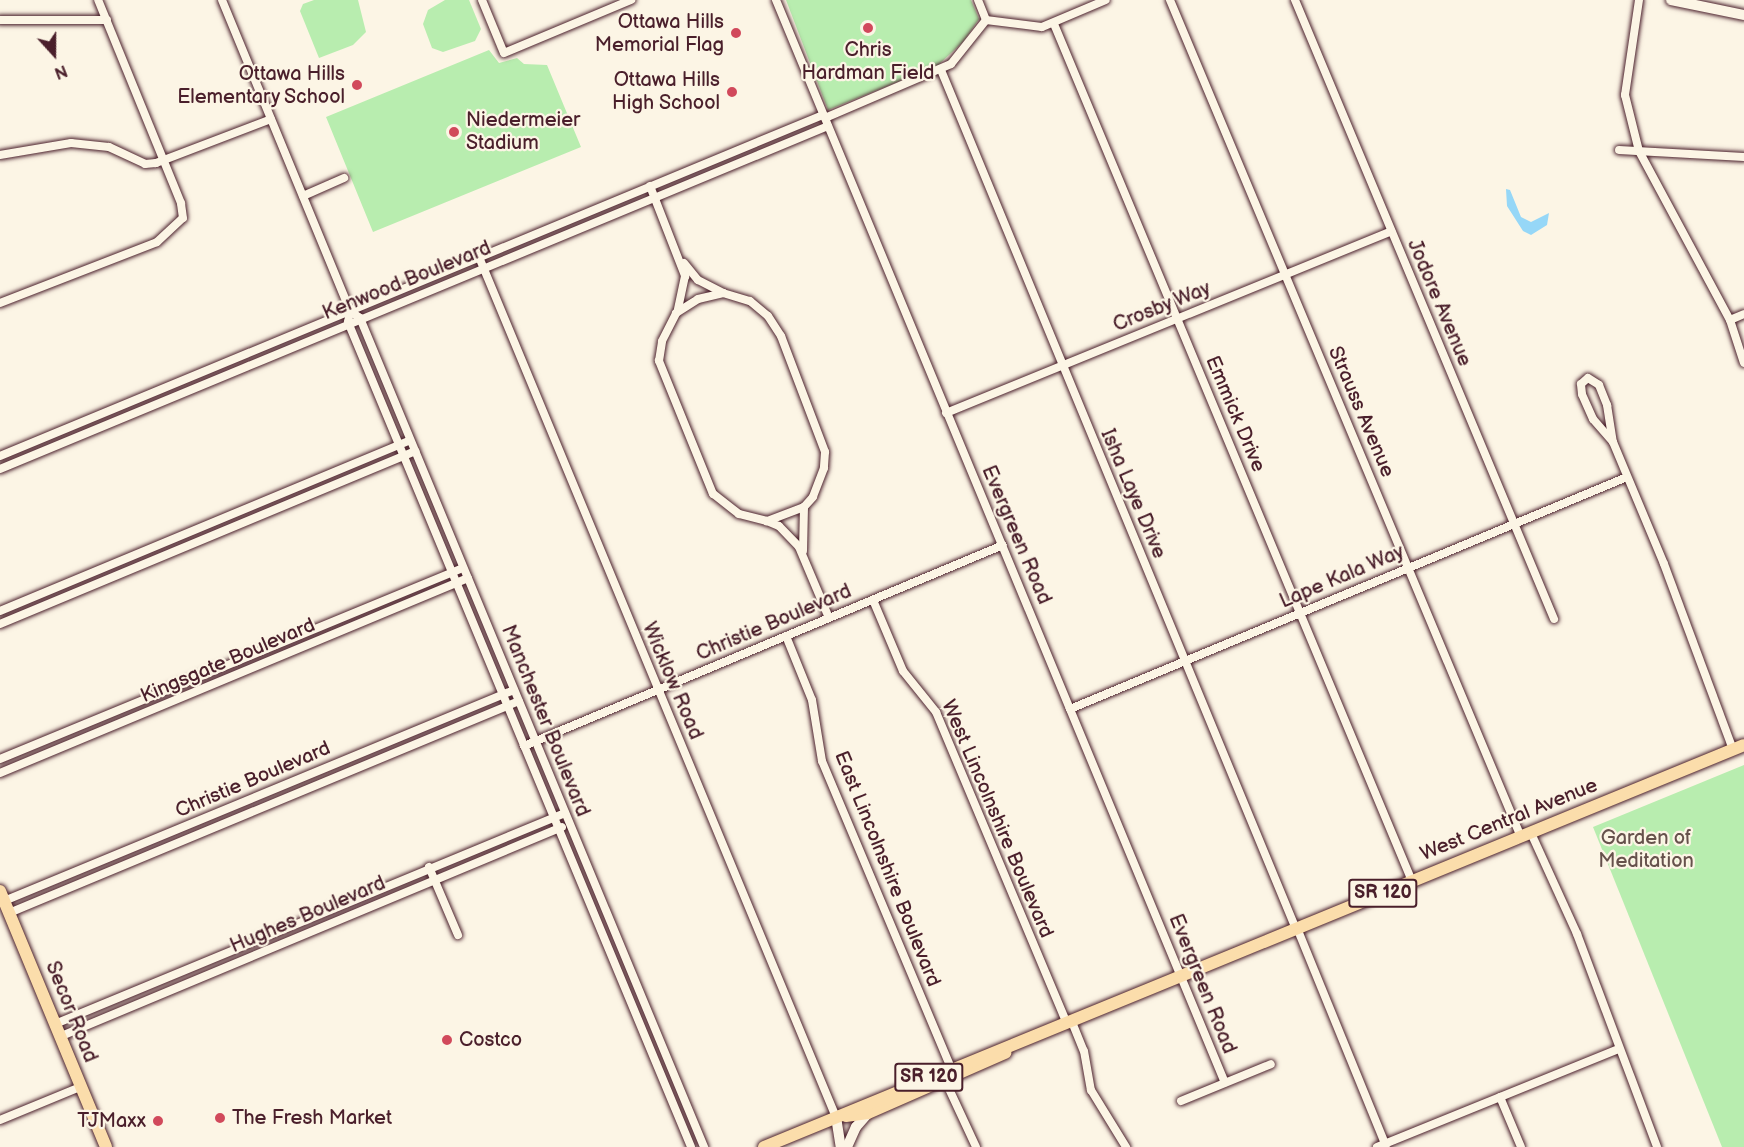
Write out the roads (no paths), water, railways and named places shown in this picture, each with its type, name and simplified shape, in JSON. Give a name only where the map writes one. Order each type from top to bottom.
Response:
[{"type":"main road","name":"West Central Avenue","points":[[764,1147],[948,1074],[1738,747]]},
{"type":"main road","name":"Secor Road","points":[[5,902],[106,1147]]},
{"type":"main road","name":"West Central Avenue","points":[[836,1117],[868,1113],[948,1074]]},
{"type":"street","points":[[0,303],[157,242],[183,218],[181,203],[98,0]]},
{"type":"street","points":[[222,0],[350,311],[348,322]]},
{"type":"street","points":[[482,0],[504,53],[631,0]]},
{"type":"street","name":"Evergreen Road","points":[[777,0],[1225,1083]]},
{"type":"street","points":[[978,0],[986,20]]},
{"type":"street","points":[[986,20],[1042,27],[1054,24],[1106,0]]},
{"type":"street","name":"Strauss Avenue","points":[[1170,0],[1407,567],[1526,835],[1573,925],[1657,1147]]},
{"type":"street","name":"Jodore Avenue","points":[[1295,0],[1554,619]]},
{"type":"street","points":[[1639,0],[1625,95],[1639,151],[1730,320],[1744,363]]},
{"type":"street","points":[[1671,0],[1744,15]]},
{"type":"street","points":[[0,20],[107,20]]},
{"type":"street","points":[[825,120],[951,64],[986,20]]},
{"type":"street","name":"Emmick Drive","points":[[1054,24],[1412,881]]},
{"type":"street","name":"Isha Laye Drive","points":[[941,70],[1297,929],[1383,1146]]},
{"type":"street","points":[[0,155],[71,142],[108,147],[145,164],[164,162],[271,119]]},
{"type":"street","name":"Kenwood Boulevard","points":[[0,456],[650,186],[825,120]]},
{"type":"street","name":"Kenwood Boulevard","points":[[0,469],[348,322],[655,197],[825,120]]},
{"type":"street","points":[[1619,150],[1744,157]]},
{"type":"street","points":[[303,196],[344,178]]},
{"type":"street","points":[[650,186],[681,260],[685,288],[662,341],[659,361],[713,495],[739,514],[767,522],[786,532],[804,556],[829,618]]},
{"type":"street","name":"Crosby Way","points":[[946,413],[1391,231]]},
{"type":"street","name":"Wicklow Road","points":[[479,257],[836,1117]]},
{"type":"street","points":[[681,260],[698,280],[723,293],[761,306],[781,336],[820,434],[824,468],[813,497],[804,507],[767,522]]},
{"type":"street","points":[[676,313],[698,299],[723,293]]},
{"type":"street","points":[[350,311],[360,318]]},
{"type":"street","points":[[1730,320],[1744,314]]},
{"type":"street","name":"Manchester Boulevard","points":[[360,318],[704,1147]]},
{"type":"street","name":"Manchester Boulevard","points":[[348,322],[691,1147]]},
{"type":"street","points":[[1613,442],[1610,412],[1599,385],[1592,377],[1583,380],[1580,389],[1590,412],[1613,442],[1738,747]]},
{"type":"street","points":[[0,611],[410,440]]},
{"type":"street","points":[[0,624],[415,451]]},
{"type":"street","name":"Lape Kala Way","points":[[1070,709],[1627,477]]},
{"type":"street","points":[[804,507],[801,525],[804,556]]},
{"type":"street","name":"Christie Boulevard","points":[[524,746],[1003,545]]},
{"type":"street","name":"Kingsgate Boulevard","points":[[0,759],[464,568]]},
{"type":"street","name":"Kingsgate Boulevard","points":[[0,773],[468,578]]},
{"type":"street","name":"West Lincolnshire Boulevard","points":[[873,600],[903,671],[936,712],[1069,1023],[1084,1051],[1091,1090],[1126,1147]]},
{"type":"street","name":"East Lincolnshire Boulevard","points":[[786,636],[812,700],[822,761],[976,1147]]},
{"type":"street","name":"Christie Boulevard","points":[[5,902],[514,690]]},
{"type":"street","name":"Christie Boulevard","points":[[5,902],[519,701]]},
{"type":"street","name":"Hughes Boulevard","points":[[55,1024],[429,867],[565,813]]},
{"type":"street","name":"Hughes Boulevard","points":[[59,1037],[569,824]]},
{"type":"street","points":[[429,867],[458,935]]},
{"type":"street","points":[[1383,1146],[1618,1049]]},
{"type":"street","name":"Evergreen Road","points":[[1181,1101],[1271,1064]]},
{"type":"street","points":[[0,1120],[80,1087]]},
{"type":"street","points":[[1500,1097],[1521,1147]]},
{"type":"street","points":[[847,1147],[856,1126],[868,1113]]},
{"type":"street","points":[[836,1117],[841,1147]]},
{"type":"water","points":[[1506,189],[1510,190],[1521,217],[1531,222],[1549,213],[1547,225],[1531,235],[1523,231],[1507,206]]},
{"type":"place","name":"Chris Hardman Field","points":[[868,28]]},
{"type":"place","name":"Ottawa Hills Memorial Flag","points":[[736,33]]},
{"type":"place","name":"Ottawa Hills Elementary School","points":[[357,85]]},
{"type":"place","name":"Ottawa Hills High School","points":[[732,92]]},
{"type":"place","name":"Niedermeier Stadium","points":[[454,132]]},
{"type":"place","name":"Costco","points":[[447,1040]]},
{"type":"place","name":"The Fresh Market","points":[[220,1118]]},
{"type":"place","name":"TJMaxx","points":[[158,1121]]},
{"type":"park label","name":"Garden of Meditation","points":[[1646,850]]}]
